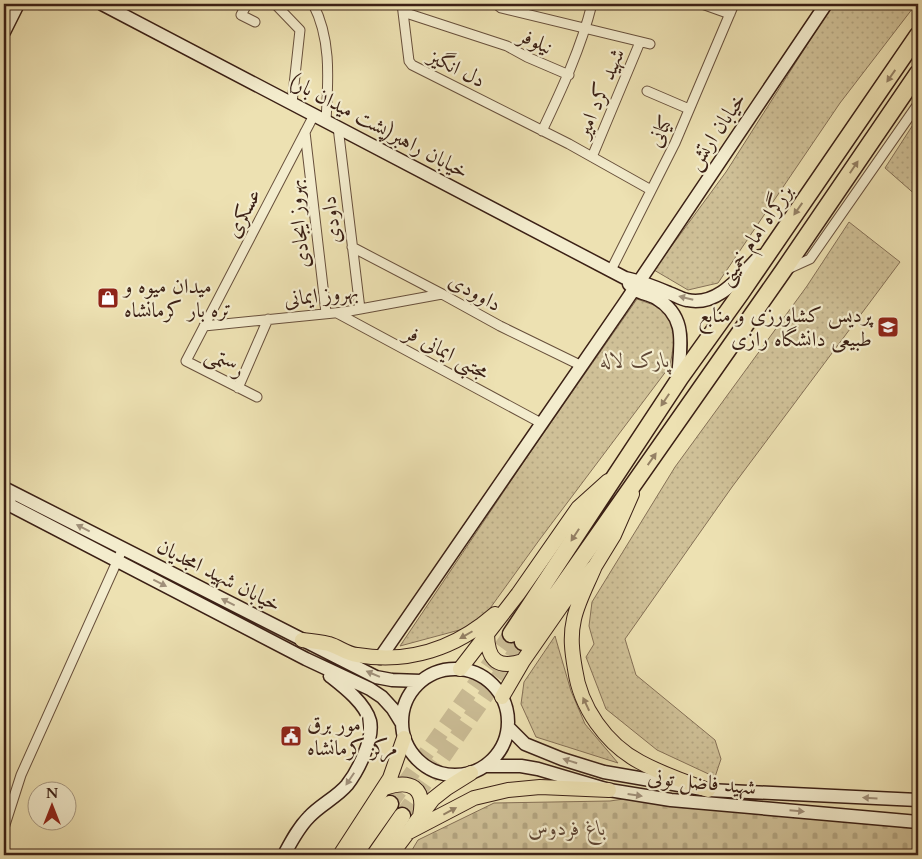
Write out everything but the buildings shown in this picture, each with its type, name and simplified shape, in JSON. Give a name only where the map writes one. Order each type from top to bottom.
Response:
[{"type":"highway","name":"بزرگراه امام خمینی","points":[[918,36],[614,475],[517,638],[639,477],[918,73]]},
{"type":"highway","points":[[354,855],[390,804]]},
{"type":"highway","points":[[375,855],[402,816]]},
{"type":"main road","points":[[4,32],[18,4]]},
{"type":"main road","name":"خیابان راهبر(پشت میدان بار)","points":[[102,4],[119,8],[292,104],[611,270],[636,285]]},
{"type":"main road","name":"خیابان ارتش","points":[[380,658],[582,366],[826,4]]},
{"type":"main road","points":[[636,285],[688,300],[703,300],[715,297],[732,284],[780,236]]},
{"type":"main road","points":[[636,285],[652,297],[666,304],[679,325],[682,337],[678,381]]},
{"type":"main road","points":[[460,669],[518,594],[578,508],[614,475]]},
{"type":"main road","points":[[639,477],[614,535],[595,566],[574,620],[571,645],[577,685],[592,716],[608,737],[639,762],[708,790]]},
{"type":"main road","name":"خیابان شهید امجدیان","points":[[7,500],[123,548],[376,677],[392,680],[421,681]]},
{"type":"main road","name":"خیابان شهید امجدیان","points":[[7,500],[117,561],[306,659],[370,689],[382,697],[401,722]]},
{"type":"main road","points":[[502,697],[523,661],[571,592],[595,566]]},
{"type":"main road","points":[[302,640],[330,644],[355,655],[380,658],[420,654],[452,644],[479,628],[518,594]]},
{"type":"main road","points":[[487,635],[488,652],[491,657],[500,663],[511,665],[523,661]]},
{"type":"main road","points":[[284,855],[308,817],[346,786],[361,764],[369,743],[370,722],[362,705],[343,686],[306,659]]},
{"type":"main road","points":[[391,855],[433,799],[447,788],[485,766],[497,756],[505,742],[508,712],[502,697],[492,683],[477,673],[460,669],[439,672],[421,681],[410,693],[404,707],[401,722],[404,738],[411,753],[423,765],[438,773],[454,776],[471,773]]},
{"type":"main road","name":"شهید فاضل تونی","points":[[508,727],[525,744],[562,759],[604,772],[708,790],[918,800]]},
{"type":"main road","points":[[340,855],[390,778],[404,738]]},
{"type":"main road","points":[[532,768],[529,757],[537,749]]},
{"type":"main road","name":"شهید فاضل تونی","points":[[485,766],[504,765],[532,768],[609,790],[671,800],[918,822]]},
{"type":"main road","points":[[384,788],[401,784],[416,789],[421,796],[420,816]]},
{"type":"main road","points":[[407,833],[474,798],[508,790],[540,787],[609,790]]},
{"type":"street","points":[[247,4],[241,15],[255,22]]},
{"type":"street","points":[[275,4],[300,30],[292,104]]},
{"type":"street","points":[[313,4],[327,44],[328,89],[320,118]]},
{"type":"street","points":[[496,4],[501,8],[650,44]]},
{"type":"street","points":[[542,131],[569,75],[586,29],[592,4]]},
{"type":"street","points":[[702,4],[730,14]]},
{"type":"street","name":"کیانی","points":[[611,270],[675,143],[734,4]]},
{"type":"street","name":"نیلوفر","points":[[402,8],[507,46],[569,75]]},
{"type":"street","name":"دل انگیز","points":[[402,8],[409,61],[412,65],[592,157],[651,190]]},
{"type":"street","name":"شهید کرد امیر","points":[[592,157],[640,42]]},
{"type":"street","points":[[647,91],[690,109]]},
{"type":"street","points":[[783,271],[810,259],[918,104]]},
{"type":"street","name":"عسکری","points":[[204,326],[305,132],[320,118]]},
{"type":"street","name":"داودی","points":[[338,127],[360,309]]},
{"type":"street","name":"بهروز ایجادی","points":[[305,132],[326,313]]},
{"type":"street","name":"داوودی","points":[[352,248],[500,326],[582,366]]},
{"type":"street","name":"بهروز ایمانی","points":[[204,326],[360,309],[442,294]]},
{"type":"street","name":"مجتبی ایمانی فر","points":[[336,312],[541,423]]},
{"type":"street","points":[[238,388],[268,319]]},
{"type":"street","name":"رستمی","points":[[204,326],[186,361],[257,397]]},
{"type":"street","points":[[4,828],[21,775],[123,548]]},
{"type":"green space","points":[[833,4],[916,4],[840,103],[718,283],[688,290],[654,270],[726,172]]},
{"type":"green space","points":[[918,117],[918,197],[885,168]]},
{"type":"green space","points":[[849,222],[900,262],[732,487],[625,639],[636,675],[715,740],[721,759],[715,777],[657,750],[606,709],[586,657],[594,644],[589,626],[592,602],[675,467],[807,286]]},
{"type":"green space","name":"پارک لاله","points":[[637,299],[662,308],[676,332],[670,366],[478,625],[400,646],[527,457]]},
{"type":"green space","points":[[555,636],[571,691],[585,724],[618,763],[536,737],[521,704],[524,682]]},
{"type":"green space","name":"باغ فردوس","points":[[644,796],[918,829],[918,855],[409,855],[418,840],[494,803],[610,801]]},
{"type":"tunnel","points":[[390,804],[511,634]]},
{"type":"tunnel","points":[[402,816],[523,642]]},
{"type":"place","name":"میدان میوه و تره بار کرمانشاه","points":[[108,298]]},
{"type":"place","name":"پردیس کشاورزی و منابع طبیعی دانشگاه رازی","points":[[888,327]]},
{"type":"place","name":"امور برق مرکز کرمانشاه","points":[[291,736]]}]
